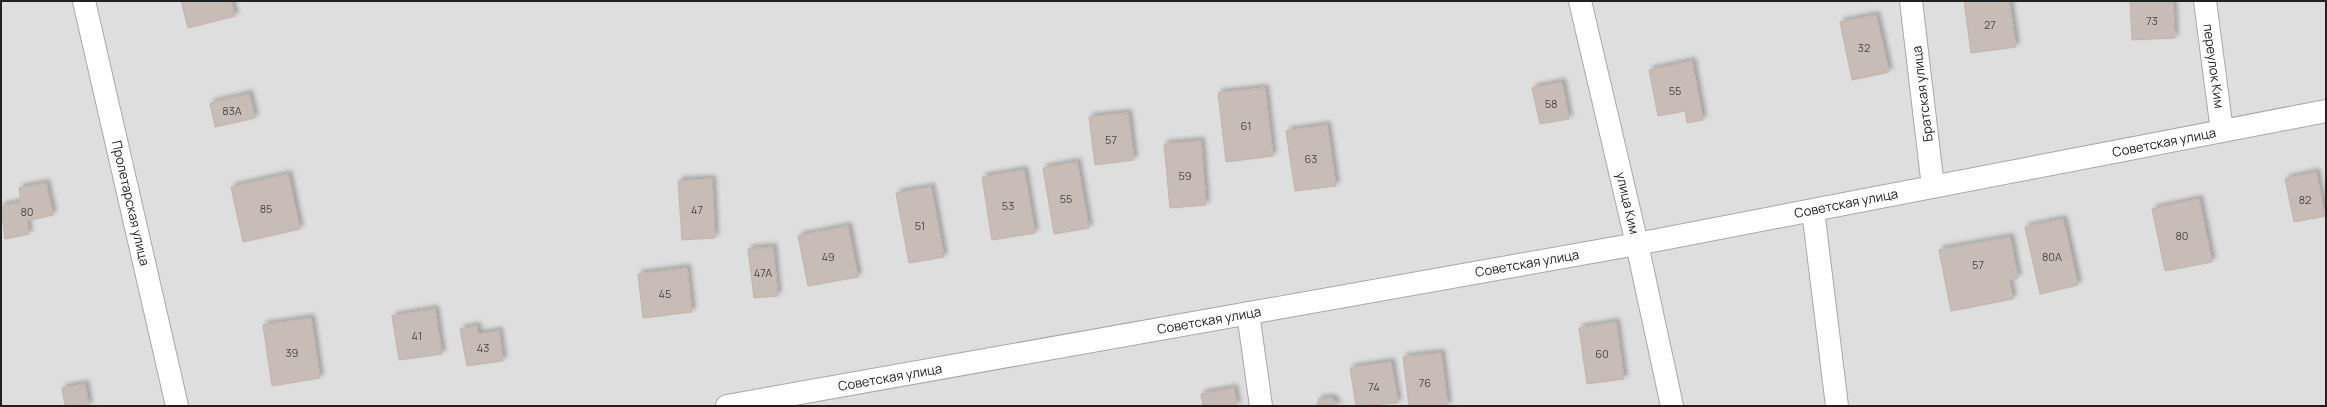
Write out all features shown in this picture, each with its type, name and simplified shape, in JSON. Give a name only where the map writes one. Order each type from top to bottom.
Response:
[{"type":"street","name":"Пролетарская улица","points":[[84,1],[178,406]]},
{"type":"street","name":"улица Ким","points":[[1580,1],[1637,244],[1672,406]]},
{"type":"street","name":"Братская улица","points":[[1911,1],[1933,187]]},
{"type":"street","name":"переулок Ким","points":[[2205,1],[2222,131]]},
{"type":"street","name":"Советская улица","points":[[727,406],[1637,244],[2326,111]]},
{"type":"street","points":[[1813,210],[1837,406]]},
{"type":"street","points":[[1248,313],[1261,406]]},
{"type":"shaded area","points":[[1,1],[2326,1],[2326,406],[1,406]]},
{"type":"building","points":[[181,1],[231,1],[235,16],[188,28]]},
{"type":"building","points":[[1964,1],[2009,1],[2016,47],[1971,53]]},
{"type":"building","points":[[2130,1],[2173,1],[2175,38],[2132,40]]},
{"type":"building","points":[[1876,15],[1889,72],[1852,80],[1840,22]]},
{"type":"building","points":[[1692,61],[1703,120],[1687,123],[1685,111],[1658,116],[1649,70]]},
{"type":"building","points":[[1562,82],[1569,119],[1540,124],[1532,88]]},
{"type":"building","points":[[1265,88],[1273,156],[1226,162],[1218,93]]},
{"type":"building","points":[[249,94],[255,118],[215,127],[210,103]]},
{"type":"building","points":[[1128,113],[1134,160],[1095,165],[1089,117]]},
{"type":"building","points":[[1327,125],[1336,186],[1295,191],[1286,131]]},
{"type":"building","points":[[1201,141],[1206,205],[1170,208],[1164,144]]},
{"type":"building","points":[[1077,162],[1089,228],[1054,234],[1043,168]]},
{"type":"building","points":[[1024,170],[1035,233],[992,240],[982,177]]},
{"type":"building","points":[[2316,172],[2325,216],[2294,222],[2285,179]]},
{"type":"building","points":[[288,174],[300,229],[243,242],[231,187]]},
{"type":"building","points":[[712,179],[715,238],[682,240],[678,181]]},
{"type":"building","points":[[46,183],[53,215],[27,221],[29,234],[5,239],[1,206],[21,202],[19,188]]},
{"type":"building","points":[[931,187],[944,257],[909,263],[896,193]]},
{"type":"building","points":[[2199,199],[2212,262],[2165,271],[2152,209]]},
{"type":"building","points":[[2063,219],[2078,285],[2040,294],[2025,227]]},
{"type":"building","points":[[848,226],[858,277],[808,286],[798,236]]},
{"type":"building","points":[[2010,237],[2018,278],[2009,280],[2013,299],[1951,311],[1939,250]]},
{"type":"building","points":[[773,247],[778,296],[754,298],[748,249]]},
{"type":"building","points":[[687,268],[692,312],[643,318],[638,274]]},
{"type":"building","points":[[435,309],[442,354],[399,360],[392,316]]},
{"type":"building","points":[[311,318],[320,378],[272,386],[263,325]]},
{"type":"building","points":[[1616,322],[1624,379],[1587,384],[1579,328]]},
{"type":"building","points":[[477,326],[478,334],[499,331],[503,361],[467,366],[460,329]]},
{"type":"building","points":[[1441,353],[1448,406],[1409,406],[1403,357]]},
{"type":"building","points":[[1391,362],[1398,403],[1356,406],[1350,368]]},
{"type":"building","points":[[85,384],[89,406],[65,406],[62,388]]},
{"type":"building","points":[[1234,388],[1237,406],[1203,406],[1201,394]]},
{"type":"building","points":[[1332,398],[1339,406],[1316,406],[1319,399]]}]
